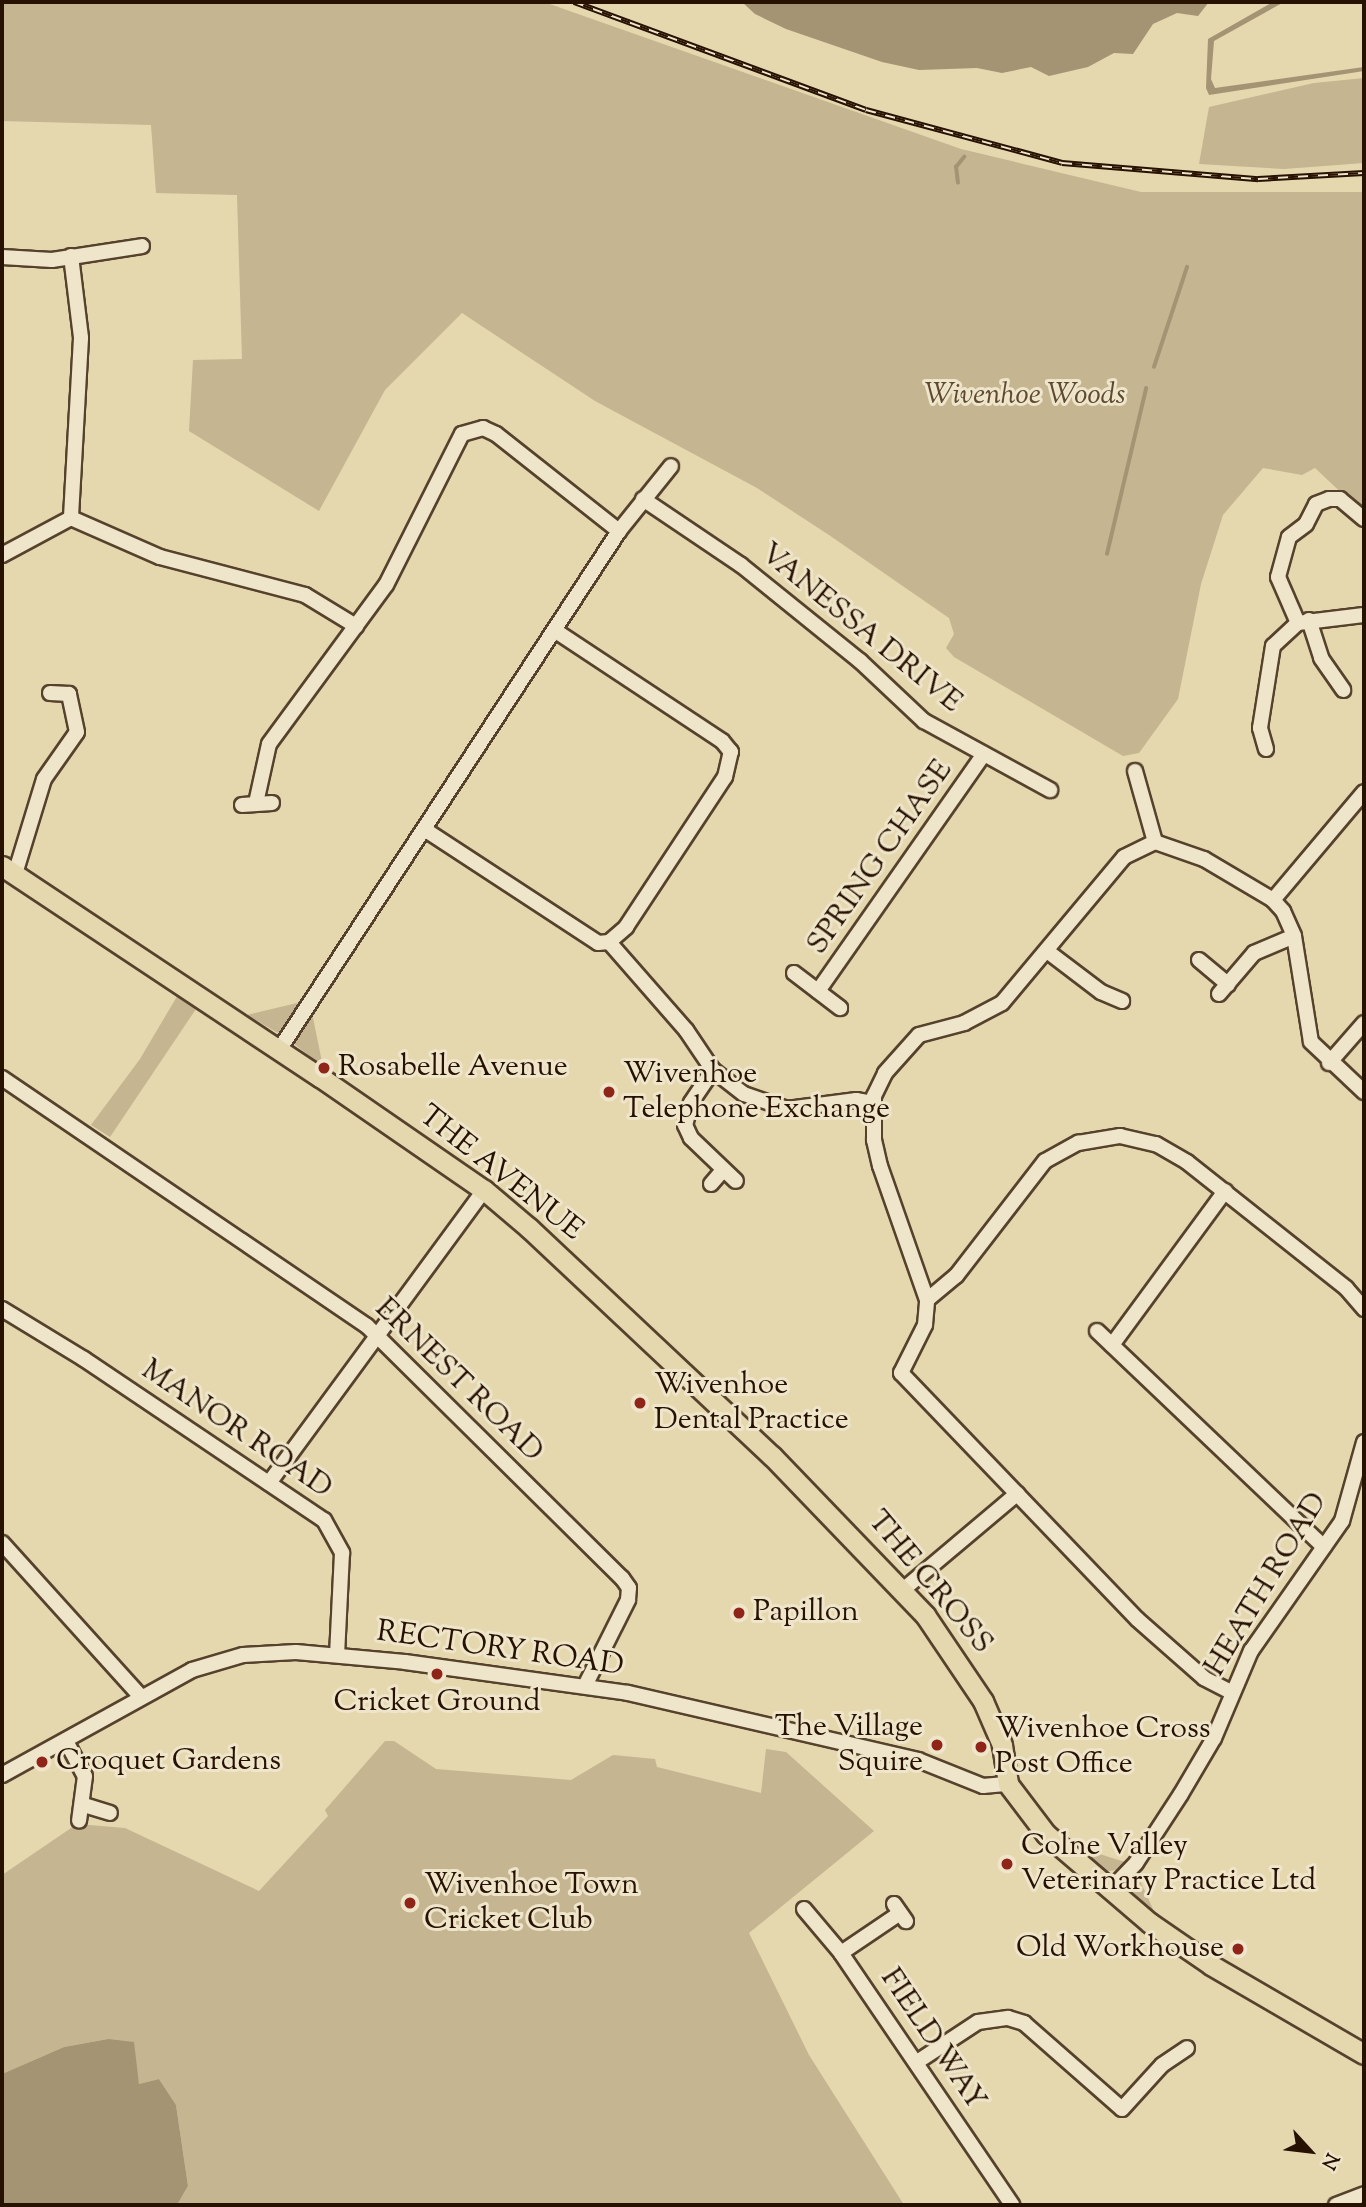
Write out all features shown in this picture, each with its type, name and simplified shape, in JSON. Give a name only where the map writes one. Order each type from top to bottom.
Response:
[{"type":"main road","name":"THE AVENUE","points":[[8,870],[279,1049],[484,1190],[605,1296],[822,1504]]},
{"type":"main road","name":"THE CROSS","points":[[822,1504],[904,1589],[943,1637],[983,1701],[1002,1745],[1008,1784]]},
{"type":"main road","points":[[1008,1784],[1031,1819],[1110,1890],[1242,1985],[1364,2054]]},
{"type":"street","points":[[2,257],[52,260],[142,246]]},
{"type":"street","points":[[71,256],[81,338],[71,519]]},
{"type":"street","points":[[272,803],[249,804],[269,744],[356,626],[403,552],[453,443],[472,429],[496,434],[619,531]]},
{"type":"street","points":[[279,1049],[619,531],[671,466]]},
{"type":"street","name":"VANESSA DRIVE","points":[[643,499],[741,565],[860,661],[924,721],[1050,790]]},
{"type":"street","points":[[1343,690],[1321,658],[1278,578],[1289,537],[1306,524],[1316,504],[1329,499],[1340,499],[1364,519]]},
{"type":"street","points":[[2,555],[71,519]]},
{"type":"street","points":[[71,519],[160,556],[305,595],[356,626]]},
{"type":"street","points":[[1266,749],[1260,728],[1268,664],[1273,646],[1303,622],[1364,615]]},
{"type":"street","points":[[555,631],[722,741],[731,752],[725,777],[626,927],[609,942]]},
{"type":"street","points":[[8,870],[44,779],[77,732],[75,693],[50,693]]},
{"type":"street","name":"SPRING CHASE","points":[[818,991],[984,754]]},
{"type":"street","points":[[1135,771],[1155,842]]},
{"type":"street","points":[[1273,900],[1364,792]]},
{"type":"street","points":[[424,829],[588,937],[609,942],[686,1030],[713,1070],[732,1086],[766,1105],[802,1109],[856,1100],[873,1103]]},
{"type":"street","points":[[1231,1692],[1204,1678],[1164,1645],[901,1373],[925,1325],[927,1300],[880,1166],[873,1103],[881,1080],[898,1058],[928,1031],[964,1023],[993,1010],[1047,951],[1124,857],[1155,842],[1180,847],[1273,900],[1294,936],[1306,1028],[1329,1063],[1364,1092]]},
{"type":"street","points":[[1199,960],[1224,989],[1254,953],[1294,936]]},
{"type":"street","points":[[1047,951],[1101,992],[1122,1001]]},
{"type":"street","name":"SPRING CHASE","points":[[794,972],[840,1008]]},
{"type":"street","points":[[1329,1063],[1364,1023]]},
{"type":"street","points":[[713,1070],[691,1102],[685,1125],[691,1138],[736,1181]]},
{"type":"street","name":"ERNEST ROAD","points":[[2,1078],[378,1335],[627,1583],[628,1600],[585,1686]]},
{"type":"street","points":[[927,1300],[956,1276],[1035,1170],[1056,1152],[1102,1137],[1139,1138],[1172,1152],[1225,1191],[1346,1289],[1364,1309]]},
{"type":"street","points":[[711,1184],[723,1170]]},
{"type":"street","points":[[269,1483],[484,1190]]},
{"type":"street","points":[[1112,1345],[1225,1191]]},
{"type":"street","name":"MANOR ROAD","points":[[2,1308],[324,1520],[336,1537],[343,1565],[337,1655]]},
{"type":"street","points":[[1097,1331],[1324,1547]]},
{"type":"street","name":"HEATH ROAD","points":[[1110,1890],[1136,1863],[1181,1794],[1214,1738],[1231,1692],[1251,1651],[1347,1510],[1364,1442]]},
{"type":"street","points":[[904,1589],[1017,1494]]},
{"type":"street","points":[[2,1543],[141,1698]]},
{"type":"street","name":"RECTORY ROAD","points":[[2,1775],[192,1670],[243,1655],[337,1655],[585,1686],[918,1760],[984,1786],[1008,1784]]},
{"type":"street","points":[[66,1741],[85,1776],[84,1805],[79,1822]]},
{"type":"street","points":[[84,1805],[110,1813]]},
{"type":"street","name":"FIELD WAY","points":[[804,1909],[841,1953],[1012,2205]]},
{"type":"street","points":[[841,1953],[900,1913]]},
{"type":"street","points":[[917,2062],[978,2022],[1008,2018],[1024,2023],[1122,2109],[1162,2065],[1187,2048]]},
{"type":"street","points":[[1336,2205],[1364,2194]]},
{"type":"green space","name":"Wivenhoe Woods","points":[[2,2],[544,2],[961,149],[1141,192],[1364,192],[1364,514],[1315,468],[1302,475],[1263,468],[1223,515],[1201,584],[1178,699],[1139,753],[1123,756],[954,657],[946,648],[954,634],[949,618],[829,535],[757,488],[595,401],[462,313],[385,390],[319,511],[189,431],[193,360],[242,359],[237,195],[156,193],[151,125],[2,121]]},
{"type":"green space","points":[[1364,78],[1364,163],[1284,169],[1199,164],[1209,107],[1314,83]]},
{"type":"green space","points":[[179,993],[198,1006],[110,1137],[91,1125],[140,1059]]},
{"type":"green space","points":[[297,1003],[300,1006],[278,1033],[247,1015]]},
{"type":"green space","points":[[309,1012],[312,1013],[323,1067],[292,1042]]},
{"type":"green space","points":[[385,1741],[394,1741],[436,1769],[571,1780],[613,1755],[655,1759],[657,1767],[761,1793],[766,1749],[786,1752],[874,1831],[749,1933],[809,2055],[904,2205],[177,2205],[188,2186],[176,2105],[159,2079],[139,2084],[134,2059],[108,2039],[64,2047],[2,2074],[2,1875],[77,1824],[125,1828],[259,1891],[328,1816],[325,1810]]},
{"type":"green space","points":[[1074,1846],[1125,1862],[1116,1870],[1102,1872]]},
{"type":"green space","points":[[1137,1874],[1152,1911],[1133,1894],[1132,1879]]},
{"type":"shaded area","points":[[742,2],[1209,2],[1198,16],[1177,13],[1153,24],[1133,54],[1114,53],[1088,67],[1049,76],[1031,67],[1002,73],[977,68],[919,70],[882,62],[786,29],[755,14]]},
{"type":"shaded area","points":[[1273,2],[1284,2],[1214,41],[1211,79],[1215,88],[1364,67],[1364,71],[1209,95],[1206,88],[1208,39]]},
{"type":"shaded area","points":[[108,2039],[134,2042],[139,2084],[159,2079],[176,2105],[188,2186],[177,2205],[2,2205],[2,2074],[64,2047]]},
{"type":"waterway","points":[[958,183],[956,167],[964,157]]},
{"type":"waterway","points":[[1154,367],[1187,267]]},
{"type":"waterway","points":[[1107,554],[1146,389]]},
{"type":"railway","points":[[574,2],[866,110],[1062,163],[1258,179],[1364,173]]},
{"type":"place","name":"Rosabelle Avenue","points":[[324,1068]]},
{"type":"place","name":"Wivenhoe Telephone Exchange","points":[[609,1092]]},
{"type":"place","name":"Wivenhoe Dental Practice","points":[[640,1403]]},
{"type":"place","name":"Papillon","points":[[739,1613]]},
{"type":"place","name":"Cricket Ground","points":[[437,1674]]},
{"type":"place","name":"The Village Squire","points":[[937,1745]]},
{"type":"place","name":"Wivenhoe Cross Post Office","points":[[981,1747]]},
{"type":"place","name":"Croquet Gardens","points":[[42,1762]]},
{"type":"place","name":"Colne Valley Veterinary Practice Ltd","points":[[1007,1864]]},
{"type":"place","name":"Wivenhoe Town Cricket Club","points":[[410,1903]]},
{"type":"place","name":"Old Workhouse","points":[[1238,1949]]}]
